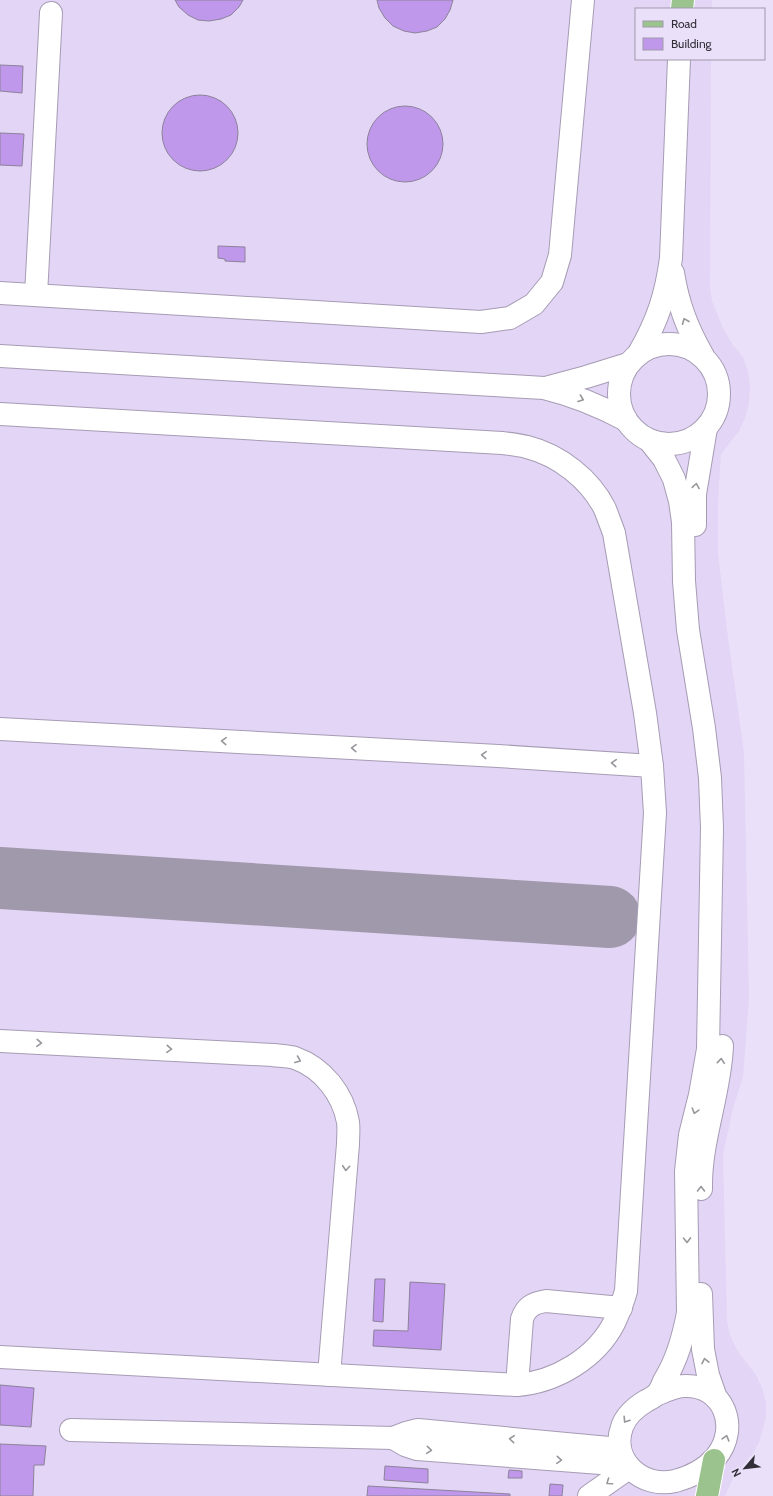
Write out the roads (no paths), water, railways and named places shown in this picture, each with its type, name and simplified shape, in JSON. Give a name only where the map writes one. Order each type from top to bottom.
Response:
[{"type":"main road","points":[[707,1496],[714,1460]]},
{"type":"street","points":[[0,293],[482,322],[510,318],[534,304],[552,282],[560,255],[583,0]]},
{"type":"street","points":[[36,295],[51,13]]},
{"type":"street","points":[[671,258],[680,309],[690,333],[703,356],[713,368],[718,384],[719,399],[715,415],[706,428],[697,436],[686,442],[661,444],[649,440],[636,432],[626,420],[621,409],[619,386],[622,374],[652,331],[661,308],[668,283],[671,258],[679,60]]},
{"type":"street","points":[[544,388],[586,377],[634,358],[654,345],[671,343],[688,347],[703,356]]},
{"type":"street","points":[[0,356],[544,388],[586,401],[626,420]]},
{"type":"street","points":[[0,414],[502,442],[528,447],[551,456],[572,470],[591,488],[604,509],[614,533],[645,713],[652,766],[655,812],[626,1291],[621,1308],[613,1324],[603,1339],[578,1363],[548,1379],[532,1384],[517,1385],[0,1357]]},
{"type":"street","points":[[706,428],[695,494],[695,580],[699,629],[716,726],[721,777],[724,828],[723,1025],[719,1080],[704,1143],[700,1176],[701,1321],[702,1349],[708,1374],[716,1398],[723,1408],[727,1418],[728,1430],[726,1440],[721,1451],[714,1460],[669,1489],[636,1474],[626,1460],[620,1437],[622,1426],[628,1416],[636,1408],[656,1395],[684,1386],[695,1387],[707,1391],[716,1398]]},
{"type":"street","points":[[649,440],[664,459],[674,479],[680,501],[683,522],[684,581],[688,630],[704,728],[710,778],[712,828],[708,1049],[700,1095],[690,1135],[686,1171],[688,1313],[678,1354],[671,1370],[656,1395]]},
{"type":"street","points":[[0,729],[483,755],[652,766]]},
{"type":"street","points":[[0,1041],[273,1054],[295,1058],[314,1068],[331,1083],[342,1102],[348,1123],[348,1144],[329,1375]]},
{"type":"street","points":[[517,1385],[522,1319],[524,1312],[530,1306],[537,1302],[546,1301],[621,1308]]},
{"type":"street","points":[[71,1430],[393,1438],[406,1433],[424,1431],[626,1460]]},
{"type":"street","points":[[589,1496],[626,1460]]}]
